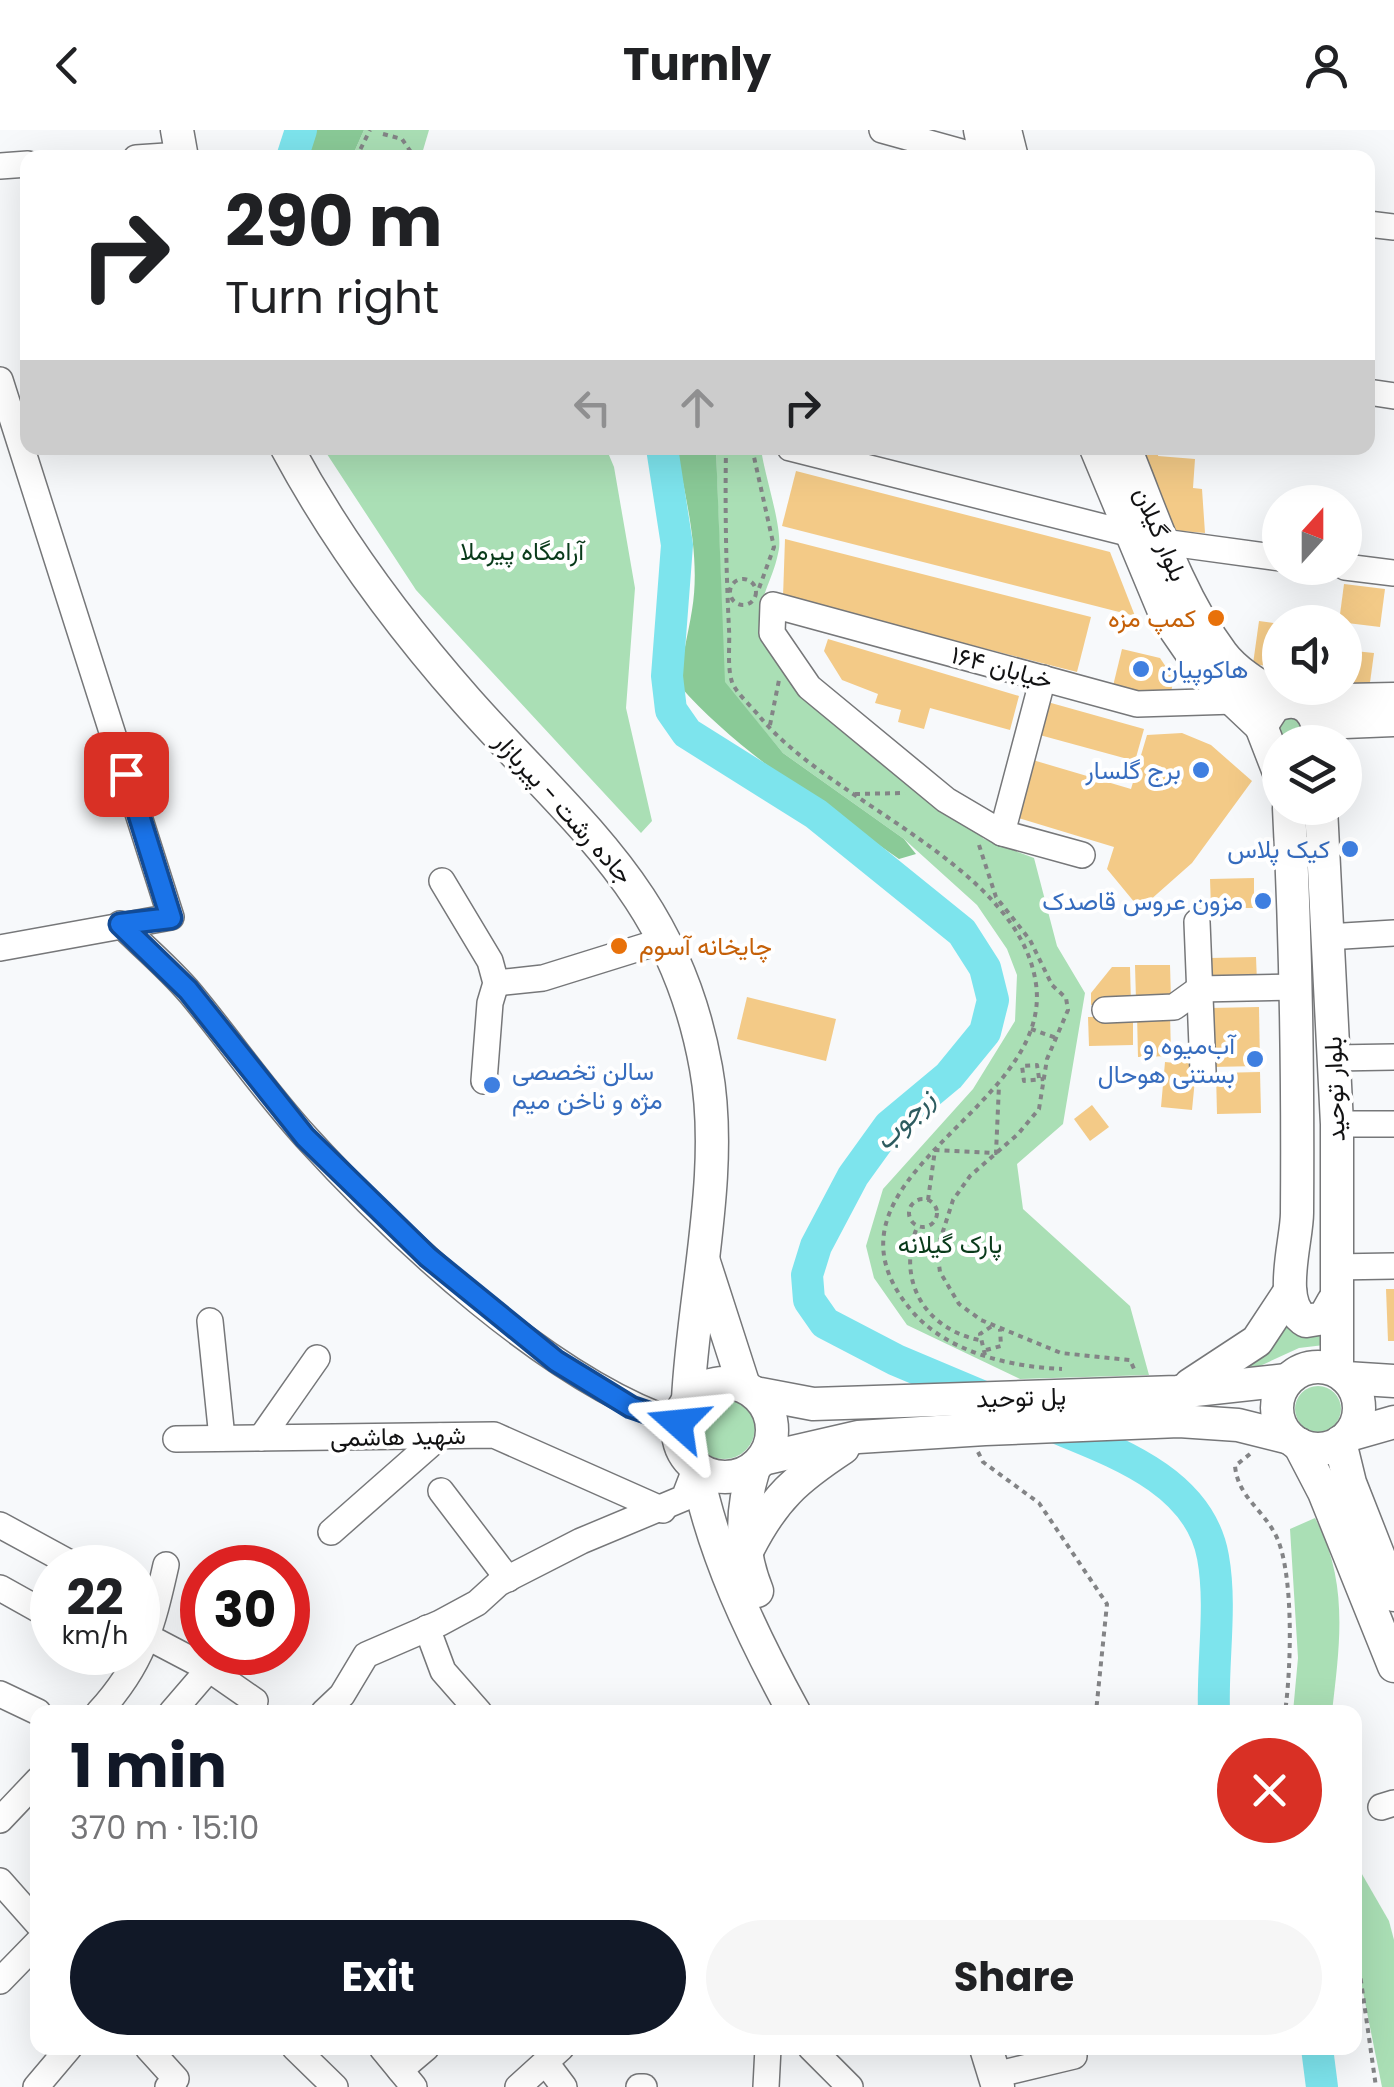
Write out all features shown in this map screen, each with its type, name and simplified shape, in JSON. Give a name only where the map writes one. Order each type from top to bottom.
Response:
[{"type":"main road","name":"جاده رشت - پیربازار","points":[[291,455],[382,599],[470,704],[600,844],[647,903],[687,986],[707,1072],[710,1162],[683,1412]]},
{"type":"main road","name":"بلوار گیلان","points":[[1099,455],[1166,616],[1206,674],[1260,726]]},
{"type":"main road","name":"بلوار گیلان","points":[[1128,455],[1190,602],[1223,656],[1308,720]]},
{"type":"main road","points":[[1308,720],[1394,699]]},
{"type":"main road","points":[[1262,731],[1266,713],[1308,720],[1394,720]]},
{"type":"main road","name":"بلوار توحید","points":[[1290,825],[1297,987],[1297,1237],[1290,1296]]},
{"type":"main road","name":"بلوار توحید","points":[[1322,825],[1337,1124],[1334,1302],[1341,1374]]},
{"type":"main road","points":[[701,1255],[749,1389],[772,1424],[745,1497],[744,1557],[775,1640],[808,1705]]},
{"type":"main road","points":[[1177,1392],[1257,1341],[1290,1296],[1300,1318],[1312,1322],[1329,1314],[1334,1302]]},
{"type":"main road","points":[[1392,1586],[1337,1488],[1295,1441],[1277,1410],[1288,1380],[1316,1367],[1394,1381]]},
{"type":"main road","points":[[1341,1374],[1359,1406],[1344,1439],[1337,1488],[1394,1666]]},
{"type":"main road","name":"پل توحید","points":[[749,1389],[813,1404],[919,1400],[1056,1383],[1177,1392],[1288,1380]]},
{"type":"main road","points":[[749,1389],[708,1386],[683,1412],[682,1447],[696,1467],[708,1518],[740,1604],[790,1705]]},
{"type":"main road","points":[[813,1404],[802,1410],[796,1426],[806,1440],[824,1443]]},
{"type":"main road","name":"پل توحید","points":[[758,1463],[824,1443],[976,1429],[1179,1421],[1251,1428],[1295,1441]]},
{"type":"main road","points":[[1295,1441],[1320,1449],[1394,1422]]},
{"type":"main road","points":[[744,1557],[766,1514],[792,1482],[858,1438]]},
{"type":"main road","points":[[696,1467],[731,1477],[758,1463]]},
{"type":"street","points":[[882,130],[956,150]]},
{"type":"street","points":[[0,380],[20,443]]},
{"type":"street","points":[[0,948],[171,918],[24,455]]},
{"type":"street","points":[[818,455],[1131,534]]},
{"type":"street","points":[[1163,542],[1262,556]]},
{"type":"street","points":[[1362,568],[1394,573]]},
{"type":"street","points":[[760,605],[772,633],[809,688],[946,800],[1002,834],[1082,856]]},
{"type":"street","name":"۱۶۴ خیابان","points":[[760,605],[1137,704],[1235,701]]},
{"type":"street","points":[[1002,834],[1043,678]]},
{"type":"street","points":[[442,881],[490,961],[496,982],[490,1003],[484,1081]]},
{"type":"street","points":[[1196,922],[1203,1071]]},
{"type":"street","points":[[120,924],[188,990],[305,1137],[428,1257],[556,1361],[631,1407],[683,1412]]},
{"type":"street","points":[[1328,937],[1394,933]]},
{"type":"street","points":[[496,982],[544,978],[665,940]]},
{"type":"street","points":[[1105,1010],[1174,1007],[1199,989],[1297,987]]},
{"type":"street","points":[[1334,1058],[1394,1057]]},
{"type":"street","points":[[1337,1124],[1394,1124]]},
{"type":"street","points":[[1334,1267],[1394,1266]]},
{"type":"street","points":[[210,1321],[222,1438]]},
{"type":"street","points":[[261,1438],[317,1358]]},
{"type":"street","name":"شهید هاشمی","points":[[176,1439],[494,1434],[662,1510]]},
{"type":"street","points":[[331,1532],[440,1436]]},
{"type":"street","points":[[341,1705],[366,1656],[477,1603],[508,1579],[581,1541],[684,1498],[696,1467]]},
{"type":"street","points":[[442,1491],[508,1579]]},
{"type":"street","points":[[0,1525],[37,1545]]},
{"type":"street","points":[[160,1583],[166,1566]]},
{"type":"street","points":[[0,1588],[30,1605]]},
{"type":"street","points":[[427,1628],[443,1671],[473,1705]]},
{"type":"street","points":[[160,1630],[180,1646]]},
{"type":"street","points":[[106,1705],[129,1675]]},
{"type":"street","points":[[178,1705],[204,1675]]},
{"type":"street","points":[[218,1675],[255,1701]]},
{"type":"street","points":[[0,1694],[30,1708]]},
{"type":"street","points":[[0,1820],[30,1788]]},
{"type":"street","points":[[0,1882],[30,1915]]},
{"type":"street","points":[[0,1982],[30,1950]]},
{"type":"street","points":[[36,2087],[63,2055]]},
{"type":"street","points":[[153,2055],[172,2083]]},
{"type":"street","points":[[298,2055],[336,2087]]},
{"type":"street","points":[[388,2055],[407,2078],[422,2055]]},
{"type":"street","points":[[518,2087],[553,2055],[564,2087]]},
{"type":"street","points":[[766,2087],[768,2055]]},
{"type":"street","points":[[818,2055],[850,2087]]},
{"type":"street","points":[[990,2074],[1074,2056]]},
{"type":"path","points":[[396,136],[404,130]]},
{"type":"path","points":[[382,134],[396,136],[408,150]]},
{"type":"path","points":[[726,455],[724,534],[732,682],[786,748],[959,872],[1014,927],[1036,984],[1037,1013],[1014,1061],[1000,1082],[896,1195],[885,1234],[887,1264],[899,1293],[933,1332],[1056,1383]]},
{"type":"path","points":[[754,455],[774,547],[760,605]]},
{"type":"path","points":[[740,579],[747,579],[756,590],[760,605],[739,604],[730,589],[740,579]]},
{"type":"path","points":[[769,728],[781,676]]},
{"type":"path","points":[[852,794],[885,790],[920,795],[906,783]]},
{"type":"path","points":[[970,836],[985,857],[996,897],[1030,940],[1052,986],[1066,998],[1068,1010],[1041,1078],[1039,1109],[970,1176],[953,1200],[937,1250],[945,1283],[969,1313],[1060,1353],[1125,1358],[1135,1365],[1130,1375]]},
{"type":"path","points":[[1030,1030],[1059,1039]]},
{"type":"path","points":[[1014,1061],[1022,1066],[1037,1065],[1041,1078]]},
{"type":"path","points":[[1022,1066],[1024,1081],[1041,1078]]},
{"type":"path","points":[[996,1153],[1000,1082]]},
{"type":"path","points":[[935,1150],[996,1153]]},
{"type":"path","points":[[935,1150],[935,1176],[928,1200],[937,1216],[946,1220]]},
{"type":"path","points":[[928,1200],[912,1203],[910,1220],[924,1228],[937,1216]]},
{"type":"path","points":[[916,1230],[909,1262],[918,1298],[943,1326],[979,1340],[985,1352]]},
{"type":"path","points":[[985,1352],[997,1350],[1004,1342],[996,1326]]},
{"type":"path","points":[[979,1340],[983,1328],[996,1326]]},
{"type":"path","points":[[1056,1383],[1060,1353]]},
{"type":"path","points":[[1056,1383],[1080,1369]]},
{"type":"path","points":[[1251,1428],[1253,1452],[1236,1466],[1237,1486],[1275,1533],[1284,1560],[1285,1705]]},
{"type":"path","points":[[976,1429],[983,1462],[1039,1503],[1107,1604],[1097,1705]]},
{"type":"path","points":[[1362,1988],[1376,2087]]},
{"type":"green space","points":[[311,130],[364,130],[355,150],[305,150]]},
{"type":"green space","points":[[364,130],[429,130],[423,150],[355,150]]},
{"type":"green space","name":"آرامگاه پیرملا","points":[[328,455],[609,455],[635,588],[626,708],[652,821],[641,833],[416,590]]},
{"type":"green space","points":[[677,455],[716,455],[725,682],[783,753],[904,839],[916,854],[899,859],[814,800],[755,756],[680,686],[694,590],[691,528]]},
{"type":"green space","name":"پارک گیلانه","points":[[716,455],[762,455],[779,540],[776,564],[762,605],[772,646],[984,839],[1034,858],[1057,946],[1085,993],[1063,1124],[1017,1164],[1023,1209],[1130,1306],[1149,1375],[1020,1379],[907,1325],[874,1278],[866,1246],[883,1189],[973,1089],[1015,1021],[1017,975],[1007,949],[977,905],[904,839],[783,753],[724,682]]},
{"type":"green space","points":[[1298,715],[1301,725],[1279,725],[1279,720]]},
{"type":"green space","points":[[1286,1322],[1322,1330],[1324,1345],[1299,1348],[1249,1371],[1248,1365]]},
{"type":"green space","points":[[1318,1386],[1335,1392],[1341,1409],[1335,1426],[1318,1432],[1301,1426],[1295,1409],[1301,1392]]},
{"type":"green space","points":[[724,1397],[746,1406],[755,1428],[746,1450],[724,1459],[702,1450],[693,1428],[702,1406]]},
{"type":"green space","points":[[1315,1518],[1333,1565],[1339,1637],[1333,1705],[1294,1705],[1298,1658],[1290,1529]]},
{"type":"green space","points":[[1362,1874],[1389,1921],[1394,1940],[1394,2087],[1382,2087],[1362,1987]]},
{"type":"building","points":[[1137,455],[1195,459],[1193,488],[1202,489],[1205,533],[1169,530]]},
{"type":"building","points":[[796,471],[1110,552],[1135,616],[782,526]]},
{"type":"building","points":[[785,539],[1091,617],[1077,672],[783,597]]},
{"type":"building","points":[[1344,585],[1385,589],[1380,627],[1362,625],[1362,605],[1341,605]]},
{"type":"building","points":[[1259,621],[1262,621],[1262,665],[1253,664]]},
{"type":"building","points":[[828,639],[1019,696],[1010,730],[930,708],[924,729],[898,722],[901,710],[875,703],[878,694],[842,680],[824,651]]},
{"type":"building","points":[[1122,649],[1160,658],[1174,679],[1169,700],[1113,686]]},
{"type":"building","points":[[1362,652],[1374,653],[1369,690],[1362,689]]},
{"type":"building","points":[[1044,701],[1144,729],[1135,761],[1036,734]]},
{"type":"building","points":[[1182,733],[1211,745],[1252,781],[1192,863],[1140,909],[1107,869],[1114,847],[1009,815],[1026,758],[1131,789],[1147,735]]},
{"type":"building","points":[[1254,878],[1254,908],[1211,908],[1210,879]]},
{"type":"building","points":[[1256,957],[1257,982],[1211,983],[1210,958]]},
{"type":"building","points":[[1135,965],[1170,965],[1171,1000],[1136,1000]]},
{"type":"building","points":[[1112,967],[1130,967],[1131,1004],[1091,1005],[1091,993]]},
{"type":"building","points":[[747,997],[836,1019],[826,1061],[737,1039]]},
{"type":"building","points":[[1259,1007],[1260,1066],[1211,1067],[1210,1008]]},
{"type":"building","points":[[1170,1013],[1171,1056],[1138,1057],[1137,1014]]},
{"type":"building","points":[[1133,1016],[1133,1045],[1089,1046],[1088,1017]]},
{"type":"building","points":[[1175,1057],[1197,1059],[1192,1110],[1161,1107],[1165,1062],[1175,1063]]},
{"type":"building","points":[[1260,1072],[1261,1113],[1217,1114],[1216,1073]]},
{"type":"building","points":[[1092,1105],[1109,1127],[1090,1141],[1074,1119]]},
{"type":"building","points":[[1386,1289],[1394,1289],[1394,1341],[1388,1341]]},
{"type":"waterway","name":"زرجوب","points":[[295,150],[301,130]]},
{"type":"waterway","name":"زرجوب","points":[[663,455],[677,545],[667,676],[671,710],[687,733],[816,814],[962,932],[985,968],[993,1000],[985,1032],[949,1076],[889,1126],[853,1176],[816,1246],[807,1275],[809,1300],[825,1323],[896,1360],[991,1400]]},
{"type":"waterway","name":"زرجوب","points":[[1045,1423],[1148,1470],[1190,1507],[1204,1530],[1213,1557],[1217,1595],[1214,1705]]},
{"type":"waterway","name":"زرجوب","points":[[1318,2055],[1322,2087]]},
{"type":"place","name":"کمپ مزه","points":[[1216,618]]},
{"type":"place","name":"هاکوپیان","points":[[1141,669]]},
{"type":"place","name":"برج گلسار","points":[[1201,770]]},
{"type":"place","name":"کیک پلاس","points":[[1350,849]]},
{"type":"place","name":"مزون عروس قاصدک","points":[[1263,901]]},
{"type":"place","name":"چایخانه آسوم","points":[[619,946]]},
{"type":"place","name":"آب‌میوه و بستنی هوحال","points":[[1255,1059]]},
{"type":"place","name":"سالن تخصصی مژه و ناخن میم","points":[[492,1085]]},
{"type":"route","points":[[126,774],[171,918],[120,924],[188,990],[305,1137],[428,1257],[556,1361],[631,1407],[678,1423]]}]
